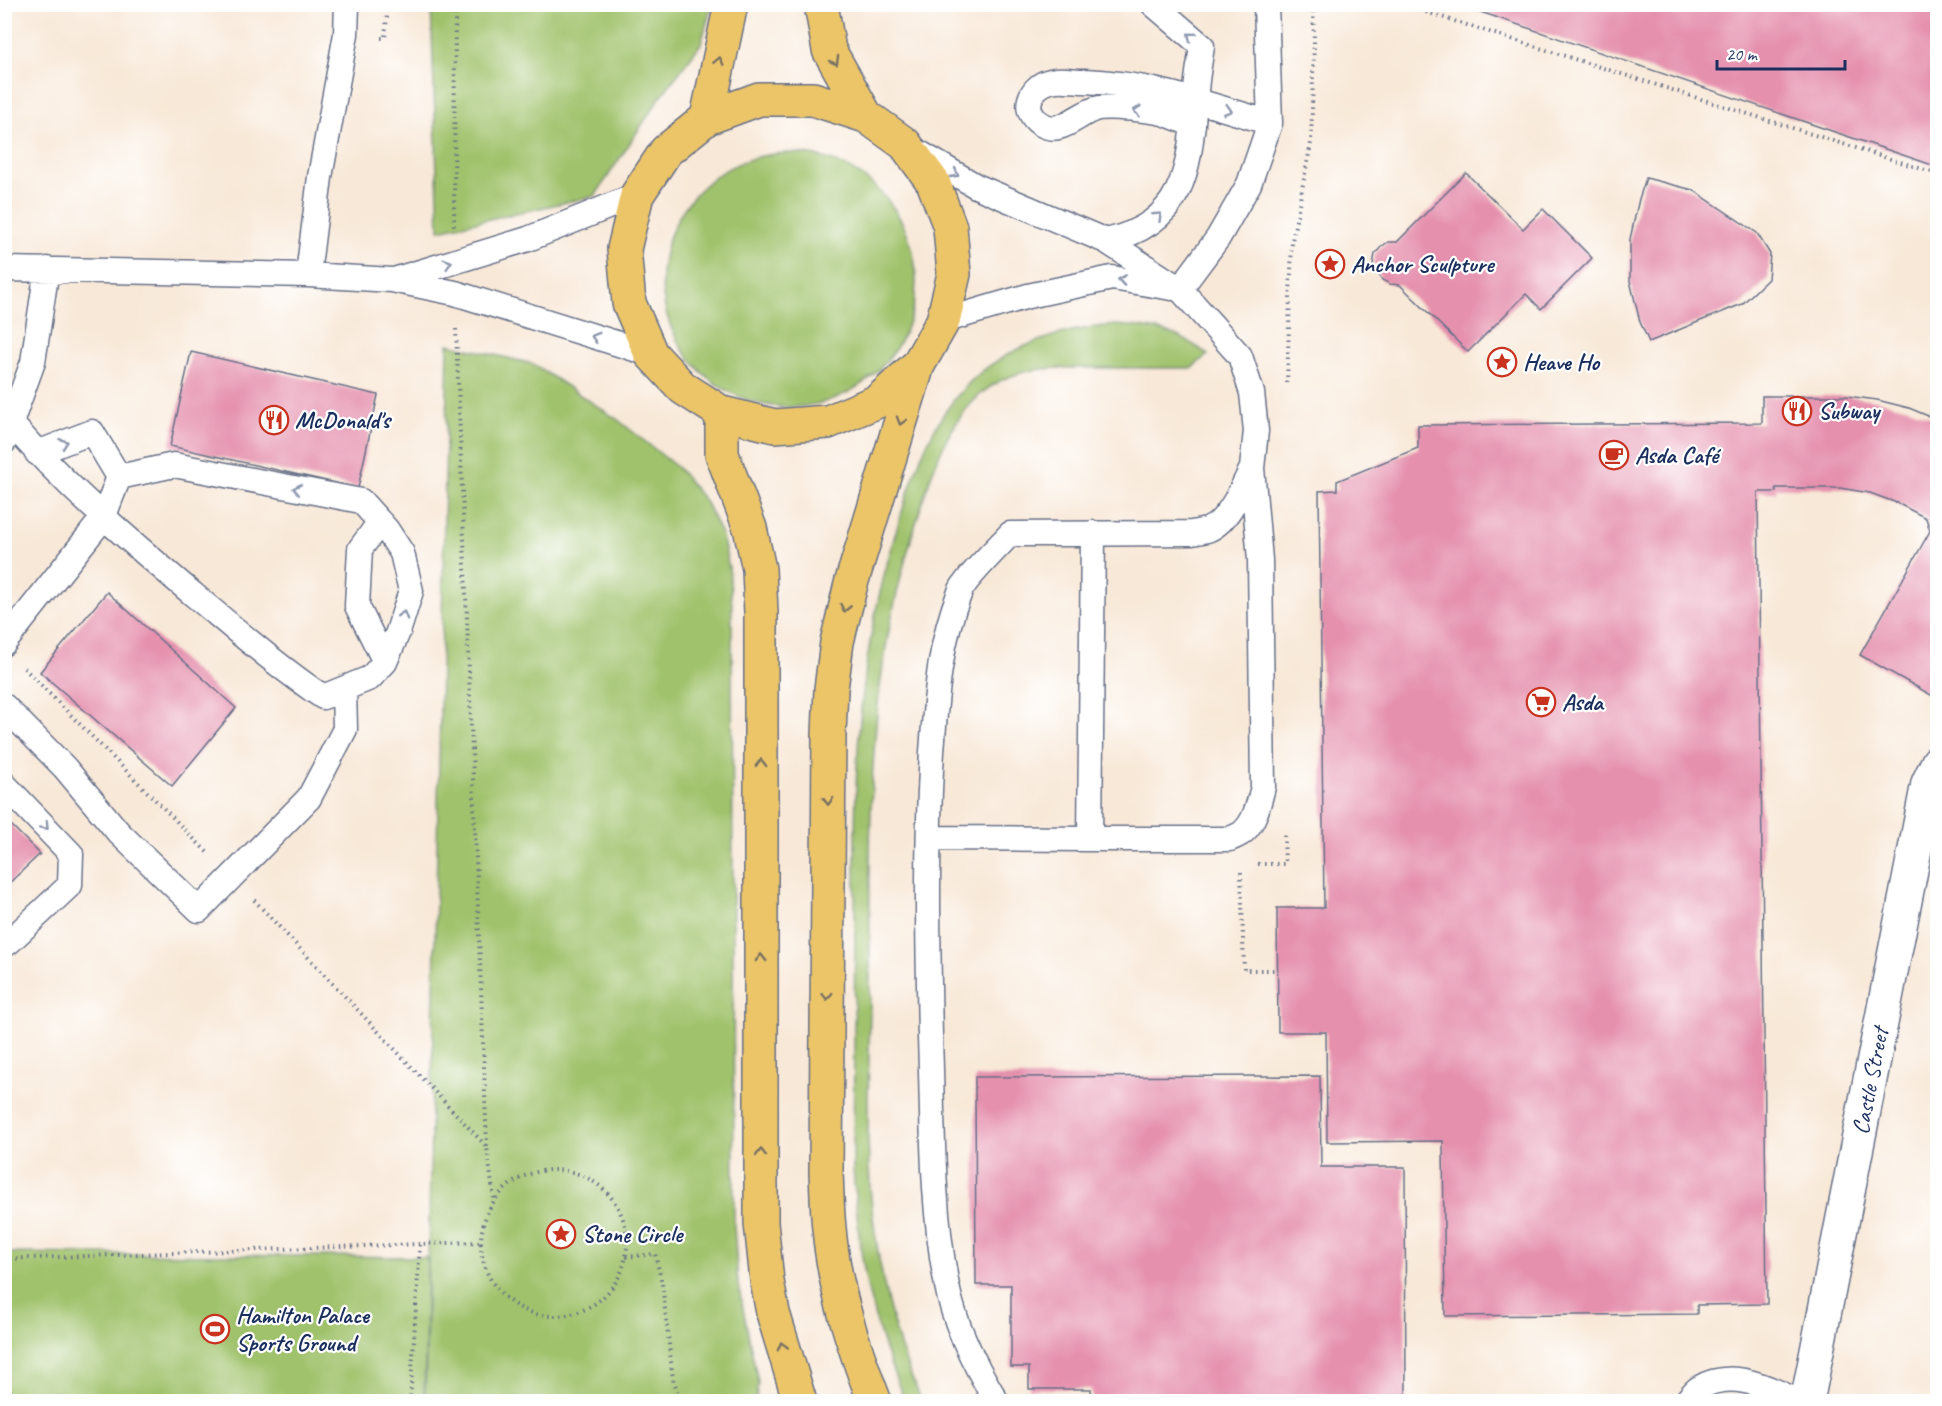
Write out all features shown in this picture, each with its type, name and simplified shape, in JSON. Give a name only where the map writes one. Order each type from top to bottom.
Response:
[{"type":"main road","points":[[707,118],[731,4]]},
{"type":"main road","points":[[821,4],[829,50],[866,116]]},
{"type":"main road","points":[[875,1401],[862,1370],[849,1328],[837,1281],[829,1229],[826,1173],[831,689],[837,642],[851,584],[918,365],[943,321],[954,274],[950,227],[933,182],[904,144],[866,116],[813,99],[759,99],[707,118],[666,151],[637,195],[624,249],[629,303],[651,354],[683,388],[722,413],[775,426],[828,422],[878,400],[918,365]]},
{"type":"main road","points":[[722,413],[722,454],[750,528],[759,569],[762,1223],[767,1281],[773,1313],[800,1401]]},
{"type":"street","name":"Castle Street","points":[[1807,1401],[1928,783],[1938,762]]},
{"type":"lane","points":[[308,275],[320,177],[346,34],[347,4]]},
{"type":"lane","points":[[1106,241],[1143,229],[1160,216],[1173,199],[1186,170],[1202,46],[1153,4]]},
{"type":"lane","points":[[1180,289],[1218,238],[1249,183],[1270,123],[1266,4]]},
{"type":"lane","points":[[1193,125],[1164,114],[1102,107],[1090,110],[1057,128],[1046,127],[1036,121],[1030,110],[1029,100],[1033,90],[1055,80],[1111,82],[1154,88],[1270,123]]},
{"type":"lane","points":[[904,144],[976,186],[1106,241],[1180,289],[1240,357],[1252,393],[1256,431],[1252,468],[1260,560],[1263,788],[1252,821],[1244,832],[1230,839],[929,838]]},
{"type":"lane","points":[[392,280],[528,239],[637,195]]},
{"type":"lane","points":[[4,269],[308,275],[392,280],[455,293],[651,354]]},
{"type":"lane","points":[[47,269],[33,362],[8,433],[37,453],[103,518],[288,674],[323,697],[370,678],[385,662],[398,632],[411,591],[402,553],[380,522],[361,501],[174,465],[119,477]]},
{"type":"lane","points":[[943,321],[1028,296],[1112,278],[1180,289]]},
{"type":"lane","points":[[37,453],[92,432],[119,477]]},
{"type":"lane","points":[[997,1401],[972,1357],[958,1324],[947,1288],[940,1246],[933,1137],[928,945],[930,778],[940,657],[960,590],[1010,534],[1192,533],[1209,530],[1224,517],[1239,495],[1252,468]]},
{"type":"lane","points":[[4,643],[103,518],[119,477]]},
{"type":"lane","points":[[380,522],[360,549],[357,606],[385,662]]},
{"type":"lane","points":[[1090,839],[1093,533]]},
{"type":"lane","points":[[4,706],[65,768],[119,833],[199,910],[309,798],[345,729],[344,688]]},
{"type":"lane","points":[[4,784],[71,854],[70,885],[8,943],[4,942]]},
{"type":"lane","points":[[1686,1401],[1698,1388],[1719,1380],[1749,1380],[1800,1401]]},
{"type":"path","points":[[454,261],[455,4]]},
{"type":"path","points":[[1391,4],[1421,11],[1938,174]]},
{"type":"path","points":[[455,293],[487,1147],[494,1199]]},
{"type":"path","points":[[21,666],[232,877],[487,1147]]},
{"type":"path","points":[[560,1169],[584,1175],[604,1189],[619,1209],[627,1233],[626,1257],[618,1280],[602,1299],[581,1311],[558,1317],[534,1314],[512,1304],[494,1287],[483,1266],[479,1242],[484,1219],[494,1199],[512,1182],[534,1172],[560,1169]]},
{"type":"path","points":[[4,1259],[479,1242]]},
{"type":"path","points":[[410,1401],[420,1244]]},
{"type":"path","points":[[626,1257],[655,1254],[662,1284],[673,1379],[681,1401]]},
{"type":"green space","points":[[431,4],[712,5],[701,44],[659,99],[595,196],[439,230]]},
{"type":"green space","points":[[777,153],[801,153],[838,162],[860,174],[879,190],[895,209],[907,231],[914,255],[916,280],[914,305],[907,329],[895,351],[879,370],[860,386],[838,398],[801,407],[777,407],[740,398],[718,386],[691,361],[671,329],[667,317],[662,292],[662,268],[671,231],[683,209],[708,182],[740,162],[752,158]]},
{"type":"green space","points":[[1116,325],[1154,329],[1176,335],[1208,355],[1191,368],[1032,370],[1006,378],[979,396],[956,423],[932,473],[908,549],[888,635],[881,679],[871,801],[868,1148],[875,1232],[882,1276],[898,1340],[922,1401],[905,1401],[882,1339],[868,1291],[859,1235],[853,1169],[856,783],[859,728],[872,631],[888,561],[912,480],[934,431],[954,400],[981,372],[1016,350],[1055,335]]},
{"type":"green space","points":[[448,344],[533,364],[617,419],[678,468],[705,501],[722,536],[729,567],[732,606],[734,1226],[738,1284],[758,1382],[756,1401],[425,1401]]},
{"type":"green space","name":"Hamilton Palace Sports Ground","points":[[5,1253],[427,1257],[424,1401],[5,1401]]},
{"type":"building","points":[[1457,4],[1908,4],[1938,14],[1938,167]]},
{"type":"building","points":[[1466,173],[1523,229],[1543,209],[1592,258],[1541,309],[1526,294],[1468,352],[1400,285],[1382,280],[1373,264],[1375,254],[1381,247],[1388,242],[1397,242]]},
{"type":"building","points":[[1646,178],[1693,190],[1757,233],[1770,254],[1768,279],[1742,304],[1649,342],[1640,322],[1630,281],[1630,239]]},
{"type":"building","name":"McDonald's","points":[[191,352],[378,395],[358,488],[170,446]]},
{"type":"building","name":"Asda","points":[[1762,396],[1847,396],[1877,400],[1909,408],[1938,420],[1938,699],[1860,655],[1930,531],[1926,518],[1897,503],[1870,493],[1840,488],[1776,488],[1776,492],[1758,492],[1767,1304],[1697,1305],[1697,1314],[1445,1316],[1443,1141],[1327,1142],[1326,1032],[1278,1032],[1277,908],[1324,908],[1319,491],[1337,490],[1337,481],[1418,448],[1418,425],[1762,423]]},
{"type":"building","points":[[107,592],[236,708],[172,786],[40,672]]},
{"type":"building","points":[[4,818],[40,854],[4,888]]},
{"type":"building","points":[[1320,1076],[1321,1167],[1405,1167],[1406,1402],[1092,1402],[1091,1389],[1029,1389],[1029,1367],[1011,1367],[1011,1285],[976,1285],[975,1077]]},
{"type":"place","name":"Anchor Sculpture","points":[[1330,264]]},
{"type":"place","name":"Heave Ho","points":[[1502,362]]},
{"type":"place","name":"Subway","points":[[1797,411]]},
{"type":"place","name":"McDonald's","points":[[274,420]]},
{"type":"place","name":"Asda Café","points":[[1614,455]]},
{"type":"place","name":"Asda","points":[[1541,702]]},
{"type":"place","name":"Stone Circle","points":[[561,1234]]},
{"type":"place","name":"Hamilton Palace Sports Ground","points":[[215,1329]]}]
